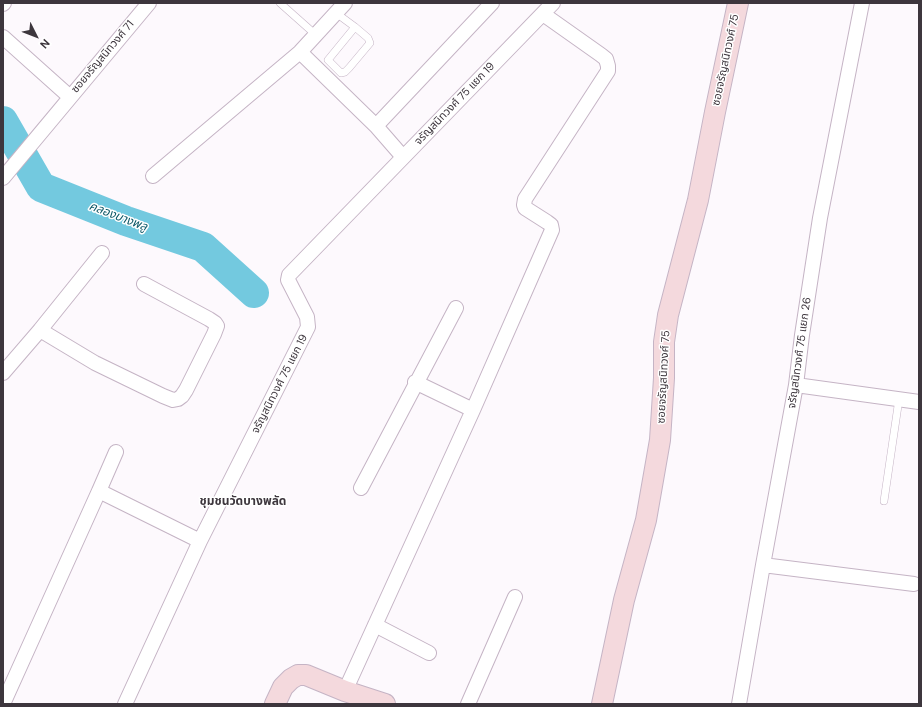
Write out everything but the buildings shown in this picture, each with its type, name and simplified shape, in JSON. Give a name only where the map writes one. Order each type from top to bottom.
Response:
[{"type":"street","name":"ซอยจรัญสนิทวงศ์ 71","points":[[3,36],[70,97],[149,3]]},
{"type":"street","points":[[376,126],[492,3]]},
{"type":"street","name":"จรัญสนิทวงศ์ 75 แยก 19","points":[[124,704],[200,541],[308,328],[308,317],[288,280],[289,275],[553,3]]},
{"type":"street","name":"ซอยจรัญสนิทวงศ์ 75","points":[[602,704],[624,600],[646,520],[660,440],[664,378],[664,342],[668,315],[698,200],[738,3]]},
{"type":"street","name":"จรัญสนิทวงศ์ 75 แยก 26","points":[[739,704],[796,385],[820,218],[862,3]]},
{"type":"street","points":[[153,176],[300,52],[341,8]]},
{"type":"street","points":[[345,691],[473,410],[552,230],[551,225],[525,208],[525,199],[608,71],[606,59],[543,14]]},
{"type":"street","points":[[300,52],[376,126],[403,157]]},
{"type":"street","points":[[4,176],[70,97]]},
{"type":"street","points":[[3,373],[102,253]]},
{"type":"street","points":[[40,330],[95,363],[163,396],[173,400],[178,399],[186,390],[214,334],[216,326],[215,323],[144,284]]},
{"type":"street","points":[[360,488],[456,308]]},
{"type":"street","points":[[416,382],[473,410]]},
{"type":"street","points":[[796,385],[919,402]]},
{"type":"street","points":[[3,704],[116,452]]},
{"type":"street","points":[[99,490],[200,541]]},
{"type":"street","points":[[763,565],[914,584]]},
{"type":"street","points":[[468,704],[515,597]]},
{"type":"street","points":[[375,625],[429,653]]},
{"type":"street","points":[[275,704],[283,687],[291,679],[298,675],[306,675],[345,691],[385,704]]},
{"type":"lane","points":[[280,3],[316,35]]},
{"type":"lane","points":[[341,8],[354,27],[368,38],[370,43],[349,68],[345,72],[341,73],[328,60],[354,27]]},
{"type":"lane","points":[[884,501],[899,399]]},
{"type":"waterway","name":"คลองบางพลู","points":[[3,121],[41,187],[126,221],[203,247],[254,293]]},
{"type":"district","name":"ชุมชนวัดบางพลัด","points":[[243,502]]}]
